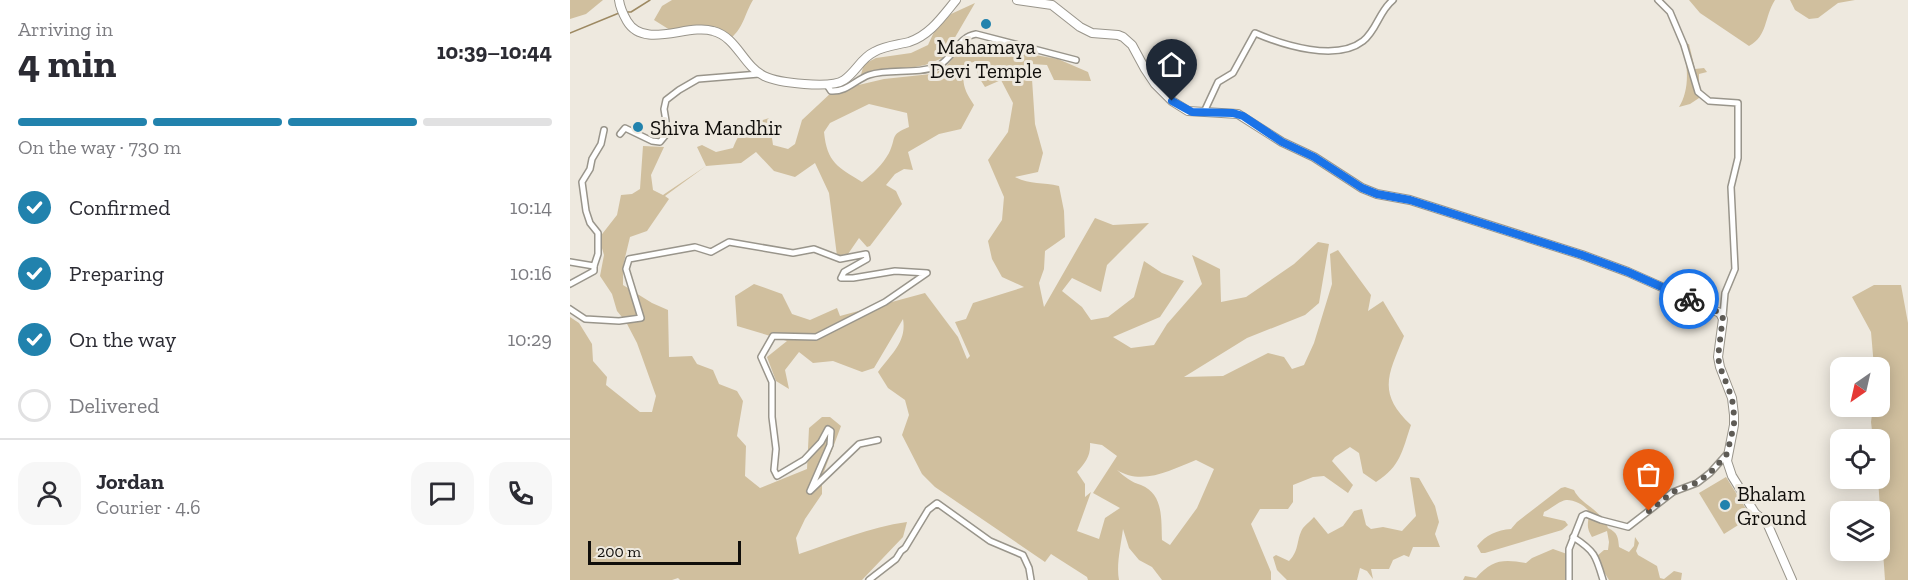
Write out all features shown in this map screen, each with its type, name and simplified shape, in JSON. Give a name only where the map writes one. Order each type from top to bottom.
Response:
[{"type":"main road","points":[[620,0],[628,24],[638,32],[651,35],[699,29],[715,31],[732,42],[760,74],[783,82],[827,85],[841,82],[864,58],[877,50],[922,36],[956,0]]},
{"type":"main road","points":[[1017,0],[1052,5],[1080,27],[1092,33],[1118,34],[1123,37],[1132,45],[1144,69],[1172,101],[1188,111],[1233,113],[1243,116],[1362,188],[1377,194],[1410,200],[1582,255],[1628,272],[1718,312],[1723,316],[1718,357],[1732,398],[1734,415],[1727,461],[1732,476],[1755,513],[1767,523],[1792,580]]},
{"type":"street","points":[[1204,112],[1218,82],[1233,73],[1255,33],[1308,50],[1342,50],[1363,42],[1377,24],[1385,7],[1393,0]]},
{"type":"street","points":[[1658,0],[1670,12],[1684,45],[1698,92],[1709,101],[1738,103],[1738,158],[1731,187],[1735,269],[1725,293],[1723,316]]},
{"type":"street","points":[[827,85],[831,91],[838,91],[869,75],[937,66],[949,58],[965,37],[976,34],[1076,60]]},
{"type":"street","points":[[620,134],[625,128],[652,141],[660,142],[665,136],[666,100],[679,90],[698,78],[760,74]]},
{"type":"street","points":[[570,284],[594,271],[598,254],[598,232],[590,223],[586,211],[582,182],[601,144],[604,130]]},
{"type":"street","points":[[570,309],[585,319],[619,321],[641,318],[626,269],[629,259],[695,247],[711,252],[729,242],[793,253],[814,249],[840,259],[866,254],[867,259],[844,272],[841,278],[895,271],[927,273],[885,302],[816,337],[773,336],[761,357],[772,382],[772,417],[776,449],[774,470],[777,476],[804,460],[821,442],[828,429],[831,431],[830,445],[810,491],[859,444],[878,440]]},
{"type":"street","points":[[570,262],[594,266]]},
{"type":"street","points":[[1569,580],[1569,549],[1579,521],[1586,514],[1601,520],[1632,525],[1673,492],[1703,478],[1727,454]]},
{"type":"street","points":[[869,580],[906,548],[928,510],[936,503],[990,541],[1023,555],[1031,580]]},
{"type":"street","points":[[1573,537],[1589,548],[1594,555],[1603,580]]},
{"type":"shaded area","points":[[570,0],[603,0],[586,14],[570,19]]},
{"type":"shaded area","points":[[672,0],[753,0],[741,25],[731,38],[702,26],[670,30],[654,20],[662,6]]},
{"type":"shaded area","points":[[1689,0],[1775,0],[1763,32],[1749,46],[1700,13]]},
{"type":"shaded area","points":[[1790,0],[1855,0],[1838,3],[1818,18],[1809,19],[1795,10]]},
{"type":"shaded area","points":[[975,3],[943,58],[925,65],[860,78],[864,64],[876,58],[911,53],[928,45],[934,32],[951,14]]},
{"type":"shaded area","points":[[965,43],[1058,59],[1088,72],[1091,81],[1054,80],[1047,65],[1031,64],[1035,124],[1043,153],[1038,172],[1015,177],[1020,180],[1059,186],[1064,211],[1065,237],[1045,251],[1044,269],[1039,283],[1044,307],[1095,218],[1113,225],[1149,223],[1107,265],[1101,292],[1072,278],[1062,291],[1082,307],[1091,320],[1108,317],[1134,297],[1144,261],[1162,273],[1184,281],[1160,317],[1113,337],[1131,348],[1154,345],[1167,324],[1202,284],[1192,255],[1220,269],[1221,302],[1246,297],[1294,264],[1318,242],[1329,244],[1319,303],[1305,315],[1247,338],[1184,377],[1223,376],[1268,353],[1284,357],[1292,369],[1304,365],[1314,343],[1332,284],[1330,254],[1338,250],[1371,295],[1368,311],[1383,301],[1404,336],[1390,373],[1389,383],[1393,403],[1411,425],[1400,457],[1391,470],[1376,482],[1363,473],[1359,453],[1350,447],[1332,461],[1353,485],[1348,493],[1324,476],[1313,477],[1293,485],[1293,502],[1288,509],[1260,509],[1251,524],[1271,572],[1271,580],[1162,580],[1152,567],[1139,560],[1129,548],[1123,529],[1118,561],[1119,580],[1088,580],[1087,577],[1051,554],[1045,562],[935,487],[922,474],[902,435],[909,415],[905,400],[888,388],[878,372],[900,341],[904,327],[903,319],[874,368],[862,372],[833,361],[813,363],[799,352],[785,370],[789,389],[776,381],[767,357],[787,341],[737,326],[735,296],[754,284],[782,294],[792,314],[810,320],[837,308],[840,316],[925,293],[958,337],[967,359],[970,356],[955,322],[966,319],[973,303],[1024,287],[1002,277],[992,259],[988,241],[1002,220],[1004,197],[988,160],[1008,132],[1013,103],[1001,80],[985,87],[978,76],[977,61],[967,64],[964,85],[974,105],[961,129],[939,134],[908,152],[913,170],[904,169],[895,174],[886,185],[896,191],[902,204],[870,246],[867,247],[859,238],[848,254],[837,256],[829,193],[815,163],[795,177],[774,171],[756,152],[741,163],[706,166],[697,147],[702,145],[716,152],[733,148],[739,135],[746,128],[769,118],[773,145],[788,149],[795,144],[802,120],[833,91],[884,79],[931,74],[944,69]],"holes":[[[869,104],[907,113],[909,127],[894,137],[884,161],[862,182],[835,163],[828,151],[824,132],[830,123]],[[1090,443],[1102,445],[1117,456],[1093,493],[1120,508],[1105,518],[1099,539],[1077,531],[1091,492],[1085,497],[1085,484],[1077,472],[1090,452]],[[1196,460],[1214,469],[1197,508],[1170,545],[1162,540],[1160,508],[1154,495],[1117,470],[1136,477],[1167,472]]]},
{"type":"shaded area","points":[[1689,44],[1695,69],[1704,68],[1707,72],[1699,74],[1699,98],[1679,107],[1687,84],[1687,68],[1680,45]]},
{"type":"shaded area","points":[[643,146],[664,147],[651,175],[653,190],[663,195],[706,166],[665,196],[669,199],[647,231],[630,237],[623,266],[623,285],[668,310],[669,357],[692,356],[697,364],[713,370],[719,384],[737,391],[743,401],[737,436],[746,446],[745,476],[760,488],[807,469],[809,428],[822,417],[830,417],[841,426],[822,477],[822,494],[805,519],[796,538],[799,554],[866,531],[907,522],[903,537],[862,580],[680,580],[678,578],[672,580],[570,580],[570,317],[579,323],[592,344],[593,361],[607,377],[606,385],[640,412],[652,412],[656,396],[637,343],[626,322],[617,311],[612,294],[600,276],[604,255],[599,238],[617,215],[621,195],[632,194],[640,189]]},
{"type":"shaded area","points":[[1874,285],[1901,285],[1908,323],[1908,580],[1885,580],[1884,561],[1890,561],[1890,501],[1880,501],[1879,489],[1890,489],[1890,429],[1872,429],[1871,422],[1872,417],[1890,417],[1890,357],[1873,357],[1871,332],[1852,297]]},
{"type":"shaded area","points":[[1410,477],[1419,478],[1435,506],[1439,522],[1435,534],[1440,547],[1413,547],[1409,557],[1404,555],[1393,560],[1389,569],[1371,569],[1373,579],[1367,571],[1360,568],[1357,580],[1287,580],[1277,570],[1273,557],[1276,555],[1289,561],[1295,553],[1303,528],[1314,517],[1328,534],[1343,526],[1354,511],[1362,509],[1366,525],[1371,529],[1383,527],[1402,531],[1416,516]]},
{"type":"shaded area","name":"Bhalam Ground","points":[[1726,477],[1751,517],[1724,534],[1699,493]]},
{"type":"shaded area","points":[[1565,487],[1574,490],[1601,516],[1608,528],[1617,536],[1619,547],[1629,552],[1634,546],[1635,537],[1639,543],[1636,551],[1638,555],[1657,566],[1660,578],[1664,579],[1674,571],[1682,573],[1681,580],[1609,580],[1597,556],[1604,550],[1608,550],[1607,531],[1592,537],[1588,528],[1589,511],[1581,504],[1569,500],[1558,503],[1544,512],[1543,516],[1565,521],[1568,525],[1562,530],[1481,553],[1477,546],[1484,539],[1496,532],[1511,529],[1517,522]]},
{"type":"shaded area","points":[[1553,549],[1567,554],[1573,574],[1570,580],[1463,580],[1465,576],[1476,578],[1498,562],[1526,563]]},
{"type":"waterway","points":[[627,12],[631,12],[650,0]]},
{"type":"waterway","points":[[570,33],[619,13]]},
{"type":"way so far","points":[[1649,511],[1673,492],[1696,483],[1710,473],[1727,454],[1734,425],[1732,398],[1718,357],[1723,316],[1689,299]]},
{"type":"place","name":"Mahamaya Devi Temple","points":[[986,24]]},
{"type":"place","name":"Shiva Mandhir","points":[[638,127]]},
{"type":"place","name":"Bhalam Ground","points":[[1725,505]]},
{"type":"route","points":[[1172,101],[1192,112],[1233,113],[1243,116],[1282,142],[1314,157],[1362,188],[1377,194],[1410,200],[1582,255],[1689,299]]}]
